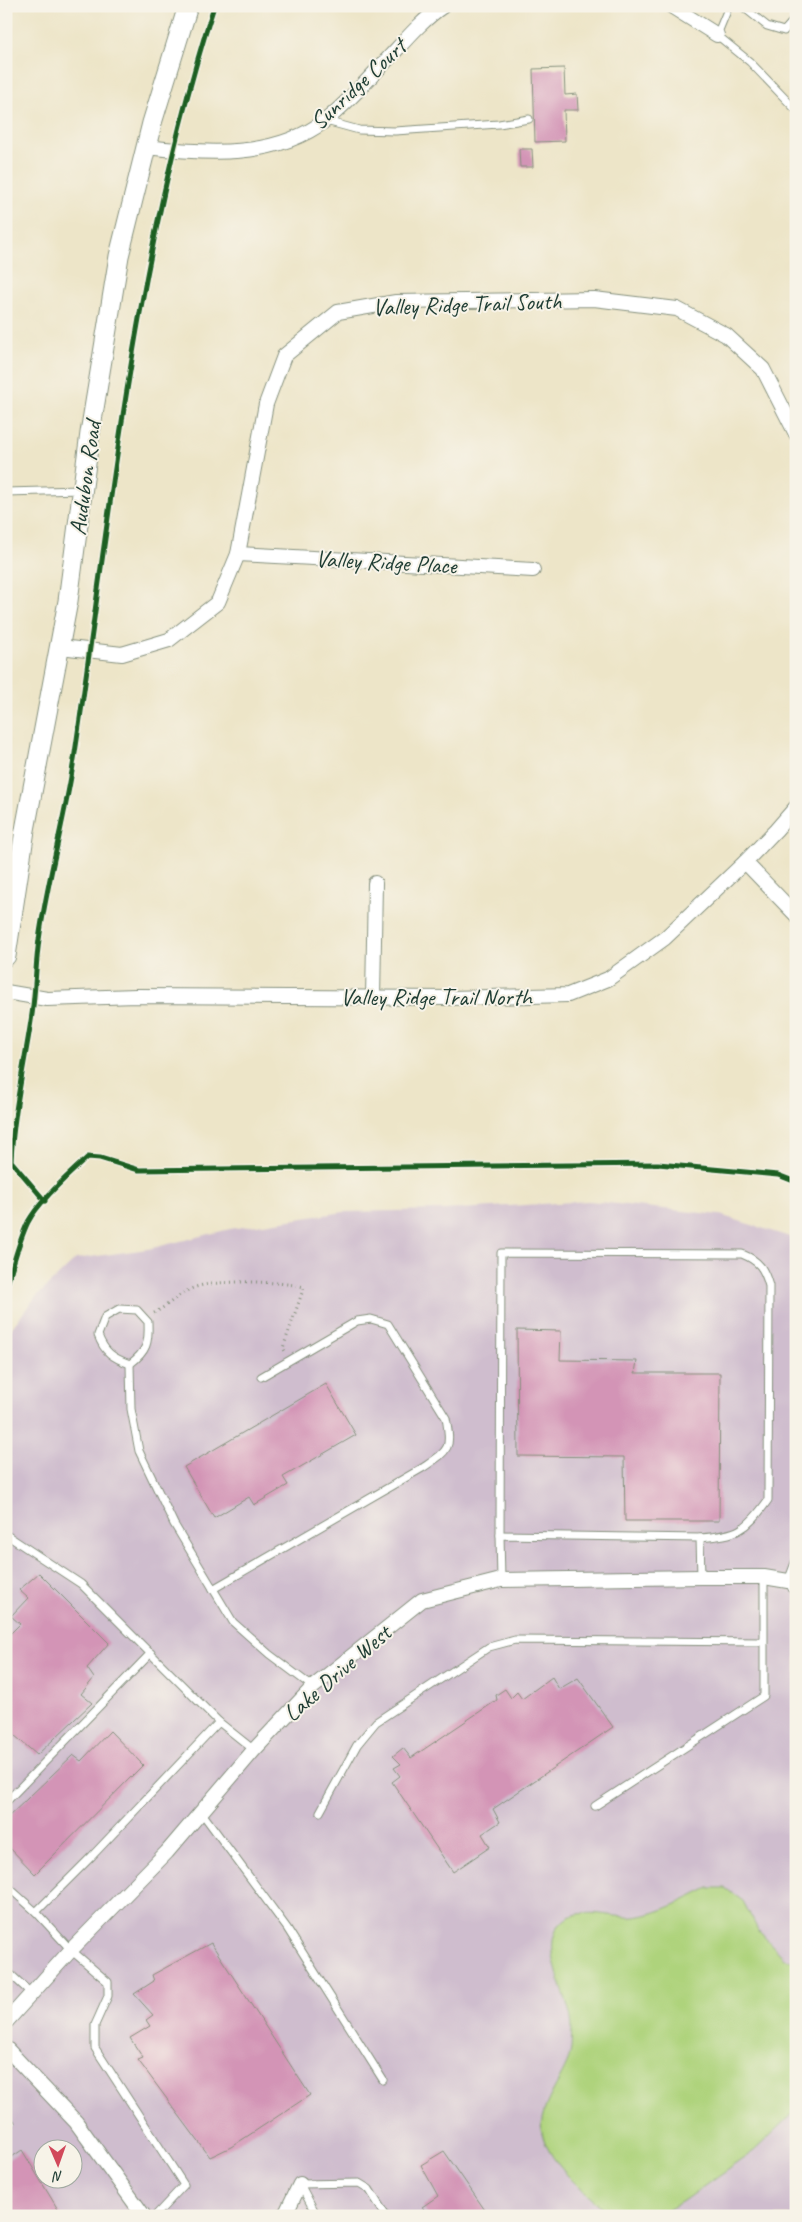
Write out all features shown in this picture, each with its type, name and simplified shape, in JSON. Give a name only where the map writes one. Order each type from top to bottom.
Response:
[{"type":"street","name":"Audubon Road","points":[[6,956],[25,830],[68,601],[90,433],[119,256],[146,146],[188,6]]},
{"type":"street","name":"Sunridge Court","points":[[146,146],[173,150],[248,150],[272,146],[301,135],[325,120],[443,6]]},
{"type":"street","points":[[671,6],[717,36]]},
{"type":"street","name":"Valley Ridge Trail South","points":[[60,647],[122,654],[169,640],[218,602],[238,554],[266,404],[284,356],[338,312],[396,302],[594,299],[677,309],[726,335],[763,369],[796,434]]},
{"type":"street","name":"Valley Ridge Place","points":[[238,554],[533,570]]},
{"type":"street","name":"Valley Ridge Trail North","points":[[6,992],[47,999],[136,996],[372,998],[568,995],[608,979],[665,938],[745,862],[796,807]]},
{"type":"street","points":[[745,862],[796,915]]},
{"type":"street","points":[[372,998],[375,883]]},
{"type":"street","name":"Lake Drive West","points":[[6,2022],[71,1950],[167,1852],[254,1750],[313,1687],[422,1600],[501,1580],[764,1577],[788,1581]]},
{"type":"street","points":[[6,2048],[76,2122],[144,2215]]},
{"type":"street","points":[[282,2216],[286,2212],[300,2184]]},
{"type":"lane","points":[[729,6],[717,36],[750,62],[796,110]]},
{"type":"lane","points":[[742,6],[767,26],[784,31],[793,21],[796,10]]},
{"type":"lane","points":[[325,120],[359,130],[395,131],[499,124],[529,119]]},
{"type":"lane","points":[[6,492],[83,490]]},
{"type":"lane","points":[[500,1535],[700,1538],[727,1536],[743,1529],[768,1500],[768,1286],[765,1271],[756,1260],[742,1254],[501,1253],[500,1535],[501,1580]]},
{"type":"lane","points":[[119,1309],[137,1310],[148,1322],[149,1339],[142,1355],[130,1364],[115,1359],[103,1347],[98,1335],[105,1317],[119,1309]]},
{"type":"lane","points":[[213,1589],[446,1452],[449,1433],[446,1418],[388,1324],[371,1319],[357,1321],[261,1377]]},
{"type":"lane","points":[[130,1364],[131,1409],[139,1451],[174,1524],[233,1622],[269,1654],[313,1687]]},
{"type":"lane","points":[[6,1541],[8,1536],[81,1584],[219,1722],[254,1750]]},
{"type":"lane","points":[[700,1538],[700,1577]]},
{"type":"lane","points":[[796,1560],[788,1581],[796,1596]]},
{"type":"lane","points":[[595,1806],[764,1696],[764,1577]]},
{"type":"lane","points":[[320,1812],[357,1745],[376,1722],[489,1647],[515,1640],[763,1642]]},
{"type":"lane","points":[[6,1802],[151,1653]]},
{"type":"lane","points":[[36,1912],[219,1722]]},
{"type":"lane","points":[[202,1813],[287,1928],[383,2080]]},
{"type":"lane","points":[[6,1885],[36,1912],[71,1950],[108,1982],[108,1996],[95,2025],[95,2048],[184,2185],[144,2215]]},
{"type":"lane","points":[[6,1970],[32,1994]]},
{"type":"lane","points":[[317,2216],[300,2184],[359,2184],[369,2189],[386,2216]]},
{"type":"path","points":[[144,1317],[194,1288],[220,1283],[291,1283],[304,1287],[283,1348],[290,1360]]},
{"type":"shaded area","points":[[589,1201],[720,1215],[796,1239],[796,2216],[6,2216],[6,1335],[35,1298],[76,1259],[148,1249],[230,1229],[344,1212],[444,1210]]},
{"type":"green space","points":[[709,1888],[725,1888],[743,1901],[758,1930],[784,1958],[796,1962],[796,2111],[754,2151],[683,2201],[658,2216],[612,2216],[581,2189],[561,2168],[546,2145],[542,2133],[543,2114],[567,2064],[571,2045],[571,2017],[554,1960],[553,1946],[555,1934],[561,1923],[568,1917],[577,1914],[635,1917],[673,1906]]},
{"type":"building","points":[[564,68],[565,95],[577,94],[578,110],[564,110],[565,141],[535,142],[533,69]]},
{"type":"building","points":[[519,149],[532,149],[533,167],[520,167]]},
{"type":"building","points":[[517,1330],[561,1331],[560,1360],[637,1361],[635,1373],[720,1373],[719,1521],[625,1521],[624,1457],[518,1456]]},
{"type":"building","points":[[326,1384],[356,1435],[283,1477],[288,1485],[254,1505],[249,1497],[214,1518],[184,1467]]},
{"type":"building","points":[[39,1573],[109,1643],[87,1668],[94,1678],[81,1694],[92,1703],[37,1755],[6,1728],[6,1638],[20,1624],[11,1616],[28,1598],[19,1590]]},
{"type":"building","points":[[552,1677],[559,1689],[578,1678],[613,1727],[493,1809],[500,1822],[482,1834],[490,1847],[453,1872],[392,1782],[400,1776],[394,1768],[401,1764],[393,1756],[403,1748],[411,1758],[497,1700],[496,1695],[505,1689],[511,1698],[517,1692],[522,1699]]},
{"type":"building","points":[[110,1731],[143,1765],[35,1874],[6,1844],[6,1819],[73,1755],[81,1761]]},
{"type":"building","points":[[211,1943],[310,2095],[231,2147],[210,2157],[138,2060],[143,2058],[130,2038],[150,2026],[146,2020],[153,2015],[134,1994],[154,1981],[152,1975]]},
{"type":"building","points":[[22,2150],[32,2166],[32,2190],[46,2190],[62,2216],[6,2216],[6,2161]]},
{"type":"building","points":[[444,2151],[489,2216],[427,2216],[422,2207],[438,2196],[421,2165]]},
{"type":"cycle path","points":[[45,1201],[11,1161],[16,1108],[33,1010],[38,944],[75,753],[115,471],[145,283],[187,97],[214,6]]},
{"type":"cycle path","points":[[6,1288],[21,1238],[33,1214],[55,1188],[88,1157],[100,1158],[139,1170],[658,1164],[778,1175],[796,1182]]}]
